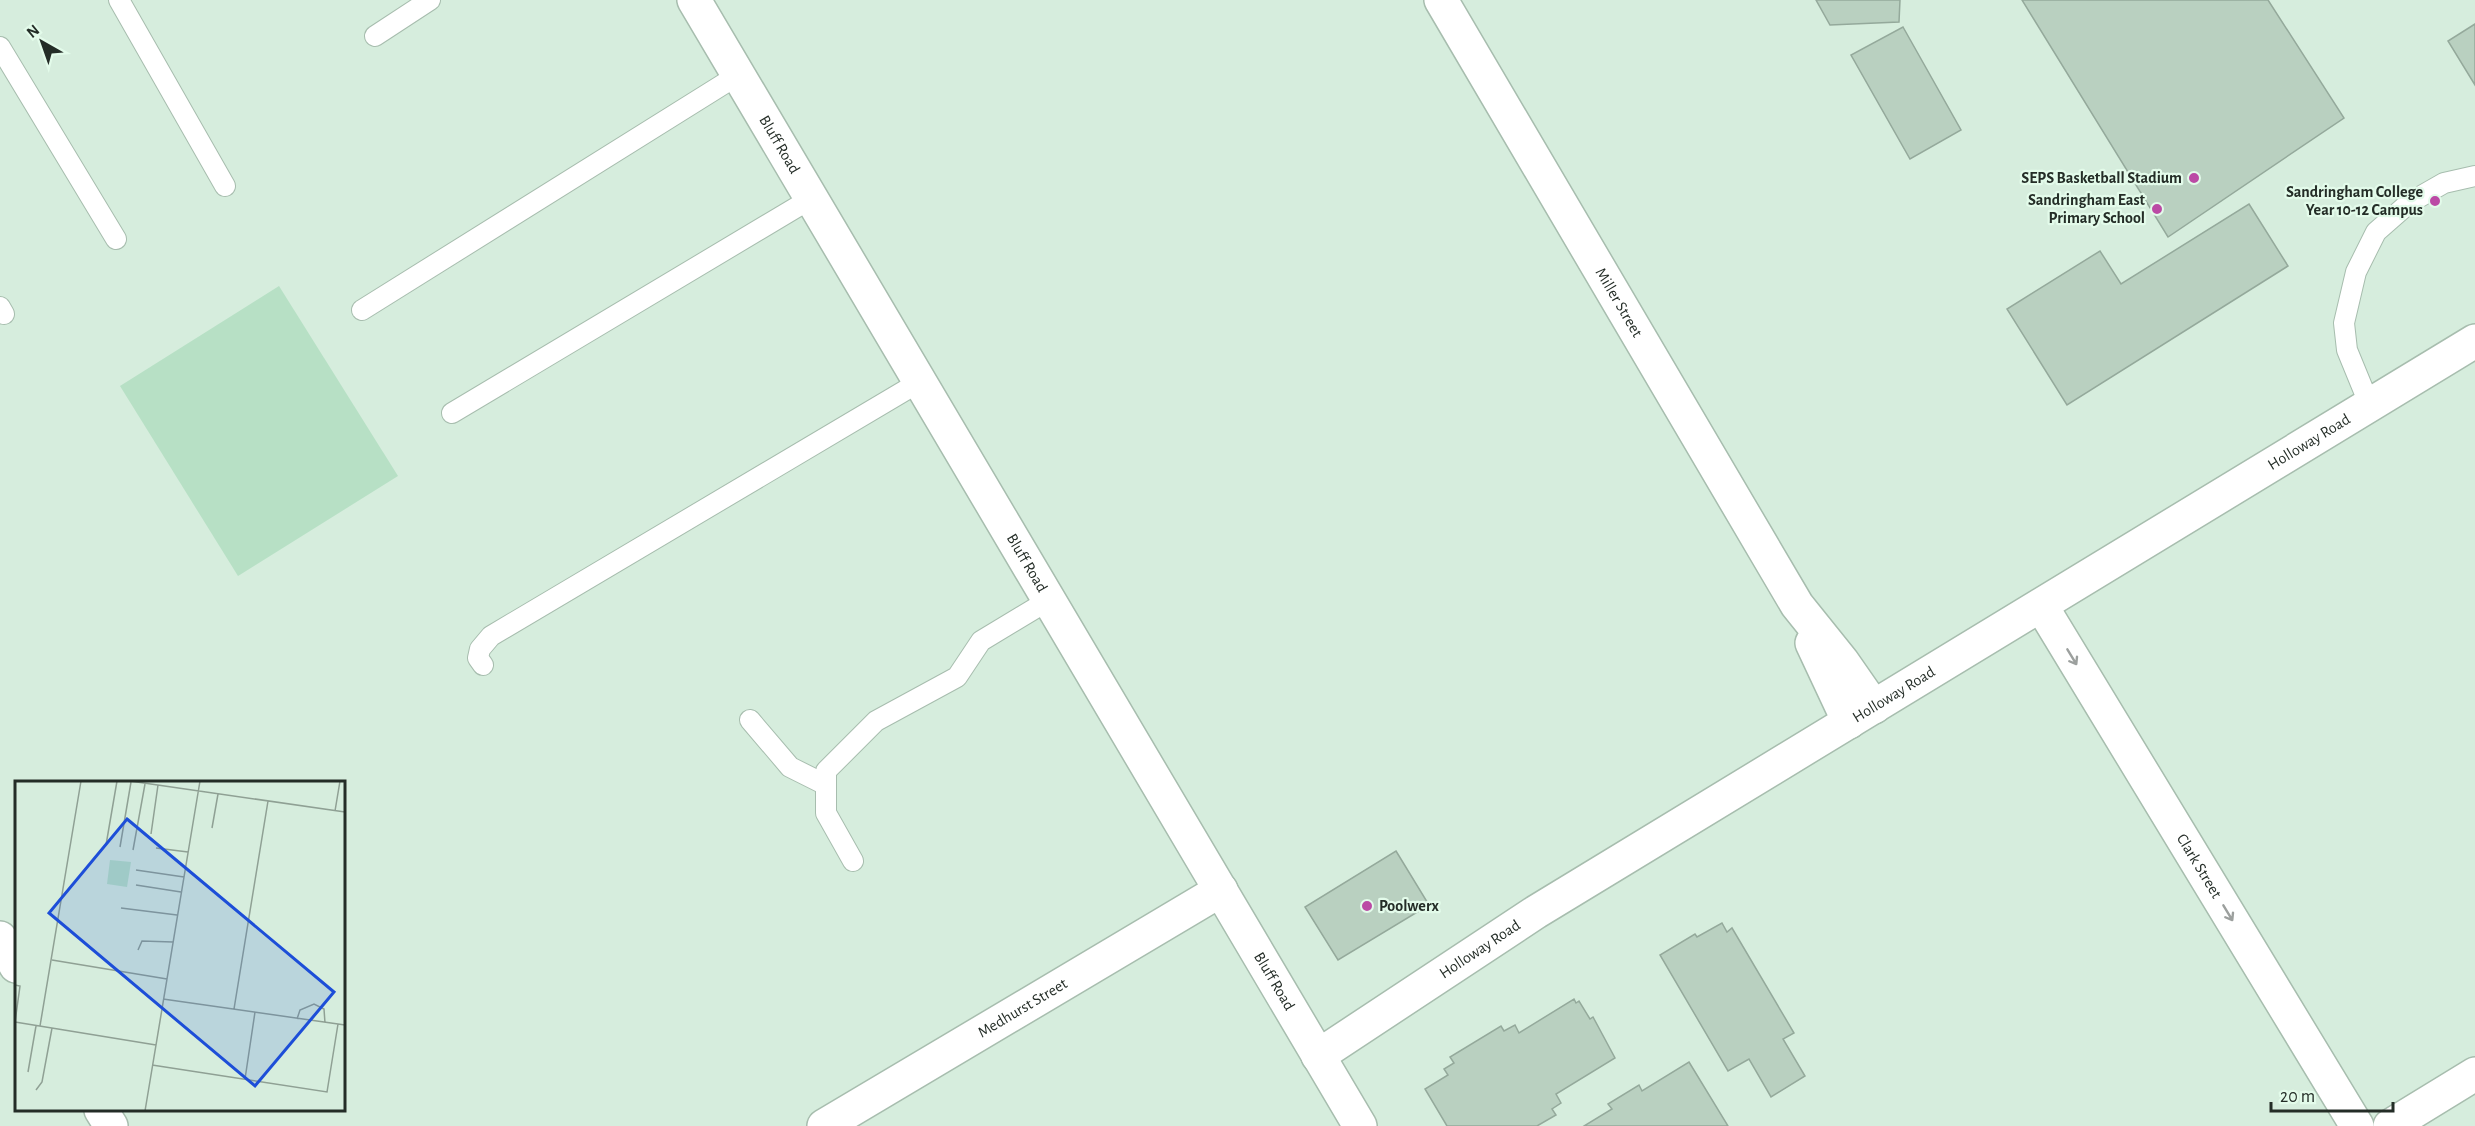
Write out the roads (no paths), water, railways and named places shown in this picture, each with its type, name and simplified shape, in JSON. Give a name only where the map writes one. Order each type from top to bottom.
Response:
[{"type":"street","name":"Bluff Road","points":[[694,0],[1360,1126]]},
{"type":"street","name":"Miller Street","points":[[1441,0],[1797,605],[1824,672],[1861,715]]},
{"type":"street","name":"Holloway Road","points":[[1318,1056],[1536,912],[2042,607],[2475,342]]},
{"type":"street","name":"Clark Street","points":[[2042,607],[2357,1126]]},
{"type":"street","name":"Medhurst Street","points":[[824,1126],[1221,890]]},
{"type":"street","points":[[0,938],[15,964]]},
{"type":"street","points":[[2390,1126],[2475,1074]]},
{"type":"street","points":[[102,1111],[111,1126]]},
{"type":"lane","points":[[119,0],[225,186]]},
{"type":"lane","points":[[375,36],[430,0]]},
{"type":"lane","points":[[0,47],[116,239]]},
{"type":"lane","points":[[362,310],[738,75]]},
{"type":"lane","points":[[2370,406],[2347,350],[2344,323],[2356,272],[2376,232],[2409,203],[2444,183],[2475,176]]},
{"type":"lane","points":[[452,413],[812,198]]},
{"type":"lane","points":[[483,664],[478,658],[480,649],[491,636],[921,381]]},
{"type":"lane","points":[[854,861],[826,813],[826,771],[876,721],[957,677],[981,641],[1048,600]]},
{"type":"lane","points":[[750,720],[790,767],[826,785]]},
{"type":"place","name":"SEPS Basketball Stadium","points":[[2194,178]]},
{"type":"place","name":"Sandringham College Year 10-12 Campus","points":[[2435,201]]},
{"type":"place","name":"Sandringham East Primary School","points":[[2157,209]]},
{"type":"place","name":"Poolwerx","points":[[1367,906]]}]
